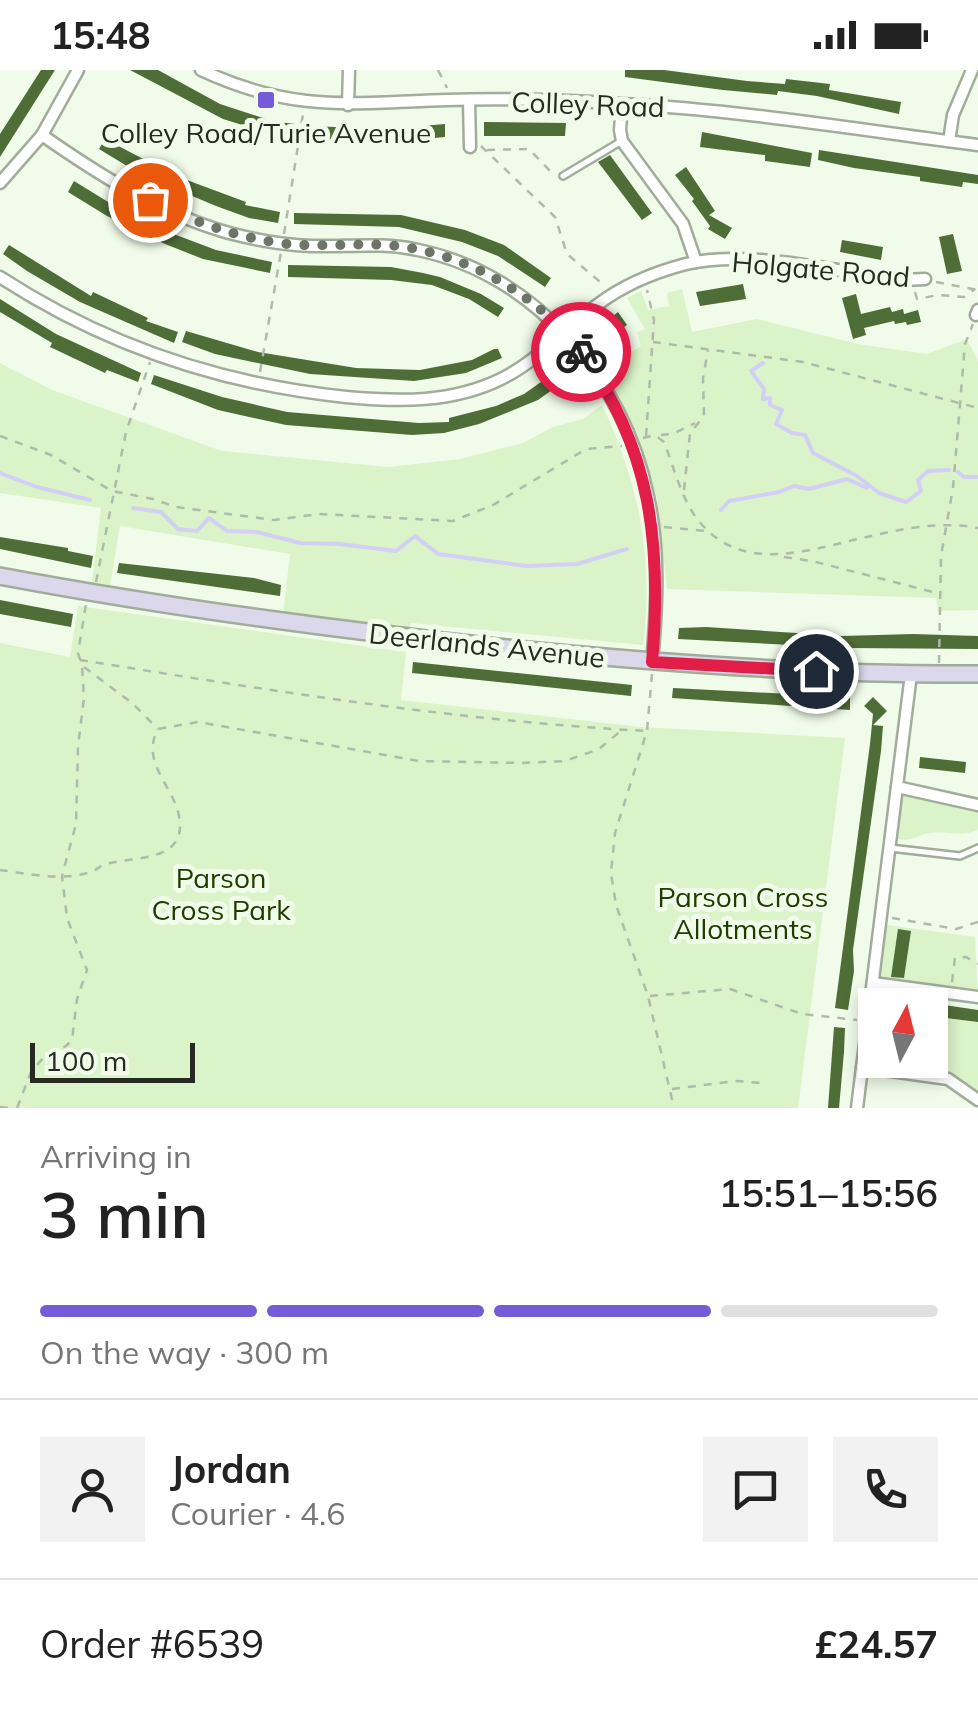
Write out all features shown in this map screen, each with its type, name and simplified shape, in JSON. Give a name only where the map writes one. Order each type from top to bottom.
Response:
[{"type":"street","points":[[0,183],[42,134],[78,70]]},
{"type":"street","name":"Colley Road","points":[[201,70],[276,97],[348,105],[449,100],[622,104],[738,114],[978,145]]},
{"type":"street","points":[[348,105],[349,70]]},
{"type":"street","points":[[948,141],[953,115],[972,70]]},
{"type":"street","points":[[469,100],[470,148]]},
{"type":"street","points":[[622,104],[622,141],[683,224],[696,262]]},
{"type":"street","points":[[42,134],[120,186],[180,215],[228,232],[282,244],[390,246],[445,256],[517,292],[565,331],[600,381],[631,443],[644,481],[653,527],[657,606],[652,662]]},
{"type":"street","name":"Holgate Road","points":[[0,277],[80,324],[152,355],[258,384],[338,396],[429,400],[469,392],[505,377],[614,294],[643,279],[696,262],[750,260],[925,280]]},
{"type":"street","name":"Deerlands Avenue","points":[[0,576],[324,628],[652,662],[978,674]]},
{"type":"street","points":[[873,988],[911,674]]},
{"type":"street","points":[[898,787],[978,805]]},
{"type":"street","points":[[874,983],[978,997]]},
{"type":"street","points":[[857,1108],[861,1078]]},
{"type":"street","points":[[941,1078],[978,1100]]},
{"type":"lane","points":[[562,176],[622,141]]},
{"type":"lane","points":[[890,848],[960,856],[978,848]]},
{"type":"path","points":[[438,70],[449,100]]},
{"type":"path","points":[[470,133],[555,217],[567,254],[614,294]]},
{"type":"path","points":[[485,150],[529,150],[552,173],[562,176]]},
{"type":"path","points":[[643,279],[654,320],[646,436]]},
{"type":"path","points":[[925,280],[976,290]]},
{"type":"path","points":[[925,280],[916,299],[938,295],[964,297],[976,290]]},
{"type":"path","points":[[925,280],[938,295]]},
{"type":"path","points":[[939,674],[941,556],[965,344],[977,313]]},
{"type":"path","points":[[653,342],[803,362],[978,408]]},
{"type":"path","points":[[0,436],[51,455],[112,491],[176,507],[274,520],[320,514],[452,521],[493,505],[586,450],[614,449],[646,436],[673,434],[696,422],[704,416],[703,378],[708,348]]},
{"type":"path","points":[[17,1108],[31,1072],[44,1057],[72,1040],[87,970],[67,918],[62,876],[76,824],[84,698],[80,636],[126,432],[152,355]]},
{"type":"path","points":[[684,492],[686,450],[696,422]]},
{"type":"path","points":[[655,435],[664,442],[692,512],[708,531]]},
{"type":"path","points":[[773,556],[798,555],[870,536],[947,524],[978,528]]},
{"type":"path","points":[[653,527],[708,531],[731,544],[773,556],[812,560],[940,594]]},
{"type":"path","points":[[80,660],[456,714],[647,731]]},
{"type":"path","points":[[652,662],[647,731],[615,832],[611,873],[616,905],[648,996],[674,1108]]},
{"type":"path","points":[[82,666],[132,703],[158,729]]},
{"type":"path","points":[[158,729],[198,722],[418,761],[521,763],[564,761],[599,749],[622,730]]},
{"type":"path","points":[[0,870],[62,876],[169,850],[176,838],[179,816],[152,754],[158,729]]},
{"type":"path","points":[[880,916],[956,929],[978,922]]},
{"type":"path","points":[[950,993],[955,958],[966,957],[978,964]]},
{"type":"path","points":[[648,996],[730,990],[802,1014],[858,1021]]},
{"type":"path","points":[[670,1089],[735,1081],[764,1083]]},
{"type":"path","points":[[0,1106],[8,1108]]},
{"type":"green space","points":[[682,289],[692,332],[757,319],[858,344],[927,354],[967,339],[978,361],[978,610],[938,611],[936,598],[667,589],[657,498],[637,434],[602,369],[641,346],[637,332],[645,329],[627,298],[641,291],[648,310],[669,306],[667,293]]},
{"type":"green space","points":[[0,363],[52,390],[222,451],[388,467],[460,459],[523,443],[553,427],[583,419],[602,405],[626,463],[640,522],[646,582],[643,645],[411,623],[409,630],[283,615],[290,554],[120,526],[110,585],[92,582],[101,508],[0,493]]},
{"type":"green space","name":"Parson Cross Park","points":[[78,606],[406,652],[401,700],[642,727],[845,738],[798,1108],[0,1108],[0,643],[70,657]]},
{"type":"green space","points":[[902,794],[978,809],[978,830],[898,839]]},
{"type":"green space","points":[[880,924],[975,937],[978,997],[948,993],[948,988],[924,988],[925,983],[874,976]]},
{"type":"green space","points":[[948,1005],[978,1010],[978,1091],[948,1072]]},
{"type":"building","points":[[41,70],[55,70],[0,157],[0,134]]},
{"type":"building","points":[[130,70],[158,70],[220,104],[272,121],[295,124],[293,136],[223,119]]},
{"type":"building","points":[[625,70],[664,70],[785,84],[786,79],[830,84],[829,90],[901,102],[899,114],[817,96],[723,90],[625,77]]},
{"type":"building","points":[[484,122],[566,123],[565,136],[484,136]]},
{"type":"building","points":[[445,124],[445,137],[381,143],[308,138],[310,126],[385,129]]},
{"type":"building","points":[[702,132],[812,153],[810,167],[765,161],[765,155],[700,147]]},
{"type":"building","points":[[105,139],[176,176],[246,202],[245,205],[280,212],[278,223],[249,218],[140,174],[99,149]]},
{"type":"building","points":[[819,150],[978,175],[978,184],[963,182],[962,187],[854,168],[818,160]]},
{"type":"building","points":[[610,155],[652,213],[642,220],[598,162]]},
{"type":"building","points":[[686,167],[715,211],[709,215],[732,228],[725,239],[708,229],[710,226],[694,199],[675,175]]},
{"type":"building","points":[[74,181],[171,233],[216,250],[272,262],[270,273],[203,259],[165,244],[68,192]]},
{"type":"building","points":[[294,213],[401,215],[465,230],[504,245],[551,278],[545,287],[498,256],[462,242],[399,227],[294,224]]},
{"type":"building","points":[[953,234],[962,271],[947,274],[939,237]]},
{"type":"building","points":[[842,240],[883,247],[881,260],[840,252]]},
{"type":"building","points":[[9,245],[91,296],[93,292],[148,318],[146,321],[178,332],[174,343],[80,302],[27,271],[3,254]]},
{"type":"building","points":[[288,265],[391,267],[423,273],[481,294],[504,308],[498,317],[469,299],[432,285],[288,277]]},
{"type":"building","points":[[743,284],[746,299],[700,306],[696,292]]},
{"type":"building","points":[[856,294],[861,314],[890,307],[892,312],[903,309],[904,314],[918,310],[921,322],[907,325],[894,321],[864,328],[866,335],[853,339],[842,298]]},
{"type":"building","points":[[0,299],[56,334],[141,373],[138,382],[107,370],[105,373],[50,347],[52,343],[0,312]]},
{"type":"building","points":[[618,312],[627,325],[599,350],[588,337]]},
{"type":"building","points":[[186,331],[258,352],[356,368],[420,370],[472,360],[494,349],[502,358],[466,373],[414,381],[310,374],[215,354],[182,342]]},
{"type":"building","points":[[558,370],[566,380],[538,400],[479,424],[444,433],[412,435],[286,425],[218,410],[151,384],[154,375],[287,412],[449,422],[449,418],[524,394]]},
{"type":"building","points":[[0,537],[93,556],[91,568],[0,549]]},
{"type":"building","points":[[119,563],[254,578],[281,585],[280,596],[117,573]]},
{"type":"building","points":[[0,600],[73,614],[71,627],[0,614]]},
{"type":"building","points":[[679,628],[842,636],[978,636],[978,649],[848,648],[678,639]]},
{"type":"building","points":[[413,662],[632,685],[631,696],[412,673]]},
{"type":"building","points":[[673,688],[850,697],[850,710],[672,698]]},
{"type":"building","points":[[873,697],[887,711],[873,725],[883,726],[881,751],[848,1010],[835,1008],[873,714],[864,706]]},
{"type":"building","points":[[920,757],[966,762],[965,773],[919,768]]},
{"type":"building","points":[[898,929],[911,931],[904,978],[891,977]]},
{"type":"building","points":[[948,1006],[978,1010],[978,1022],[948,1018]]},
{"type":"building","points":[[834,1027],[845,1028],[844,1052],[839,1108],[828,1108]]},
{"type":"waterway","points":[[763,363],[751,371],[764,389],[763,399],[770,398],[770,405],[782,410],[776,424],[805,435],[813,453],[857,476],[879,493],[906,502],[921,491],[918,480],[928,471],[949,470]]},
{"type":"waterway","points":[[958,472],[964,477],[978,477]]},
{"type":"waterway","points":[[0,473],[90,500]]},
{"type":"waterway","points":[[721,510],[729,501],[794,486],[809,489],[847,479],[867,488]]},
{"type":"waterway","points":[[133,508],[161,512],[178,529],[197,531],[209,518],[227,531],[257,532],[300,543],[396,551],[415,536],[438,554],[526,566],[577,564],[627,549]]},
{"type":"way so far","points":[[150,200],[203,224],[282,244],[364,244],[445,256],[517,292],[565,331],[581,352]]},
{"type":"place","name":"Colley Road/Turie Avenue","points":[[266,100]]},
{"type":"route","points":[[581,352],[631,443],[648,496],[657,606],[652,662],[816,671]]},
{"type":"park label","name":"Parson Cross Allotments","points":[[743,912]]}]
